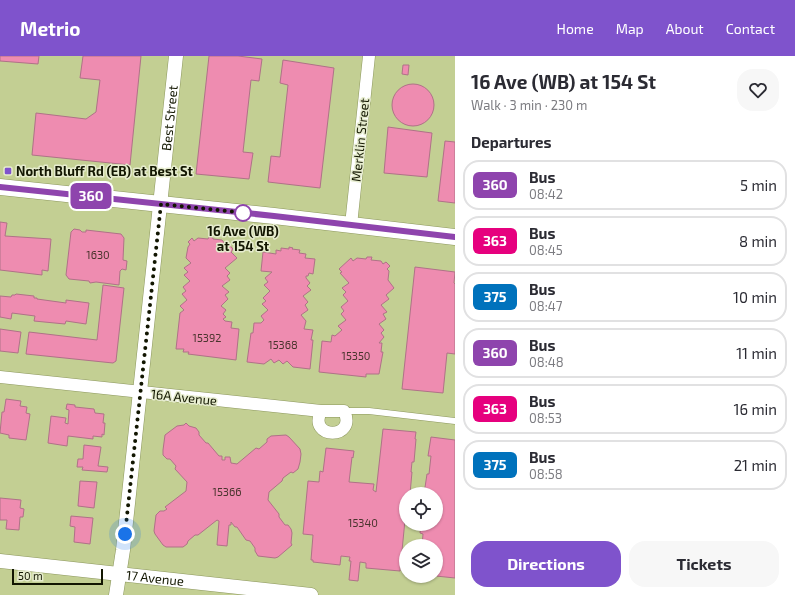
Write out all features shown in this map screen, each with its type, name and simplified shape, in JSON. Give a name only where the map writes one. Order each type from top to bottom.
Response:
[{"type":"main road","points":[[0,187],[351,225],[455,238]]},
{"type":"street","name":"Best Street","points":[[116,595],[124,542],[176,56]]},
{"type":"street","name":"Merklin Street","points":[[351,225],[369,56]]},
{"type":"street","name":"16A Avenue","points":[[0,377],[321,411],[344,411]]},
{"type":"street","points":[[321,411],[318,417],[320,426],[323,430],[332,434],[344,428],[347,420],[344,411]]},
{"type":"street","name":"17 Avenue","points":[[0,561],[311,595]]},
{"type":"lane","points":[[344,411],[369,411],[455,421]]},
{"type":"building","points":[[0,56],[39,56],[38,64],[0,61]]},
{"type":"building","points":[[83,56],[141,56],[130,165],[32,155],[36,113],[86,119],[96,112],[100,80],[80,78]]},
{"type":"building","points":[[209,56],[238,56],[262,59],[259,81],[251,80],[243,152],[253,153],[249,179],[196,174]]},
{"type":"building","points":[[283,60],[334,68],[320,188],[268,182],[271,156],[280,157],[288,85],[280,83]]},
{"type":"building","points":[[403,65],[409,65],[408,75],[402,74]]},
{"type":"building","points":[[409,84],[417,84],[425,87],[431,93],[434,105],[431,117],[425,123],[417,126],[409,126],[401,123],[395,117],[392,109],[392,101],[395,93],[401,87]]},
{"type":"building","points":[[388,127],[432,133],[427,177],[384,173]]},
{"type":"building","points":[[445,141],[455,142],[455,203],[438,201]]},
{"type":"building","points":[[0,222],[7,223],[5,236],[51,239],[48,271],[42,270],[42,275],[0,270]]},
{"type":"building","points":[[74,229],[82,232],[86,232],[86,230],[121,234],[124,238],[123,260],[127,261],[126,270],[122,269],[120,271],[119,285],[96,282],[90,283],[89,281],[69,279],[66,275],[71,232]]},
{"type":"building","points":[[209,237],[222,240],[225,244],[227,242],[233,249],[231,252],[237,258],[225,268],[230,273],[227,276],[230,280],[222,286],[229,292],[225,295],[228,299],[221,306],[226,310],[223,314],[226,317],[223,319],[225,321],[232,322],[231,328],[239,329],[236,360],[188,354],[189,352],[183,352],[184,349],[176,349],[180,313],[184,310],[180,306],[187,300],[182,294],[186,291],[183,287],[190,281],[184,275],[188,272],[184,268],[191,263],[186,258],[190,244],[188,242],[192,238],[194,241],[198,238],[208,239]]},
{"type":"building","points":[[289,247],[300,250],[299,253],[306,254],[305,258],[315,259],[313,274],[309,273],[308,276],[306,276],[310,283],[307,286],[311,290],[303,296],[308,302],[305,305],[308,310],[301,315],[306,321],[304,329],[313,330],[311,340],[313,340],[310,369],[293,367],[287,361],[283,364],[279,360],[274,363],[271,359],[264,364],[247,362],[254,323],[261,323],[264,320],[261,316],[268,310],[262,304],[266,301],[263,298],[270,291],[264,285],[268,282],[265,278],[272,272],[261,271],[263,252],[276,254],[276,250],[281,251],[281,248],[289,249]]},
{"type":"building","points":[[367,257],[372,257],[371,260],[381,261],[383,264],[386,262],[390,266],[387,269],[389,271],[388,280],[394,288],[386,295],[389,299],[381,305],[387,312],[383,314],[386,319],[379,324],[384,330],[381,333],[384,337],[379,343],[382,343],[381,352],[383,352],[379,374],[366,374],[366,377],[319,372],[322,341],[331,342],[332,335],[335,336],[342,330],[338,326],[346,320],[341,314],[344,311],[341,307],[348,301],[343,295],[346,292],[342,288],[349,283],[340,273],[342,272],[339,269],[351,258],[353,261],[357,258],[366,259]]},
{"type":"building","points":[[415,267],[455,272],[455,354],[447,353],[443,393],[402,389]]},
{"type":"building","points":[[103,285],[124,288],[116,361],[113,363],[26,354],[29,332],[97,340]]},
{"type":"building","points":[[12,295],[34,296],[34,298],[37,299],[66,303],[66,300],[89,303],[86,324],[66,321],[65,324],[34,321],[35,316],[12,313],[11,319],[0,317],[0,296],[11,297]]},
{"type":"building","points":[[0,329],[21,332],[18,353],[0,351]]},
{"type":"building","points":[[6,399],[21,401],[20,406],[27,407],[26,413],[30,414],[26,440],[9,438],[9,435],[0,433],[2,412],[4,412]]},
{"type":"building","points":[[67,404],[75,405],[75,407],[94,409],[95,413],[104,414],[104,435],[102,434],[102,437],[93,436],[93,439],[68,436],[67,446],[48,443],[51,416],[66,418],[65,423],[68,424],[69,410],[66,409]]},
{"type":"building","points":[[186,423],[189,426],[196,428],[199,435],[206,443],[208,443],[219,456],[222,456],[222,460],[225,460],[225,457],[230,457],[231,463],[237,464],[256,448],[259,449],[271,436],[286,435],[300,449],[301,454],[298,469],[283,478],[282,481],[269,492],[268,500],[279,514],[279,517],[285,525],[288,525],[291,529],[292,533],[292,545],[278,557],[258,556],[250,541],[246,540],[237,527],[235,527],[231,522],[231,525],[229,525],[227,546],[217,545],[219,521],[217,520],[198,535],[195,535],[183,547],[166,547],[155,534],[156,515],[160,511],[167,509],[165,507],[186,491],[187,482],[175,469],[176,466],[170,459],[167,459],[163,455],[163,450],[165,435],[177,426],[184,425]]},
{"type":"building","points":[[383,429],[416,432],[411,487],[399,487],[399,531],[404,531],[403,539],[399,539],[399,571],[366,568],[366,563],[360,562],[358,581],[349,580],[350,557],[341,556],[340,565],[313,562],[313,560],[311,560],[313,535],[303,534],[308,481],[319,482],[320,471],[323,472],[326,448],[354,451],[349,482],[374,484],[373,490],[376,492]]},
{"type":"building","points":[[431,437],[455,440],[455,578],[443,577],[443,539],[423,539],[423,534],[420,533],[420,531],[443,531],[443,487],[425,487],[427,474],[429,474],[431,456],[428,456]]},
{"type":"building","points":[[84,445],[101,447],[98,466],[108,467],[107,472],[82,470],[83,467],[77,467],[78,459],[83,459]]},
{"type":"building","points":[[80,481],[97,482],[94,508],[78,506]]},
{"type":"building","points":[[0,498],[21,500],[20,508],[24,509],[23,517],[20,517],[19,530],[6,529],[7,520],[0,520]]},
{"type":"building","points":[[71,516],[93,518],[90,544],[74,542],[75,527],[70,526]]},
{"type":"bus line","name":"360","points":[[0,187],[455,237]]},
{"type":"place","name":"North Bluff Rd (EB) at Best St","points":[[8,171]]},
{"type":"place","name":"16 Ave (WB) at 154 St","points":[[243,213]]},
{"type":"route","points":[[125,534],[161,204],[247,213],[243,213]]}]
